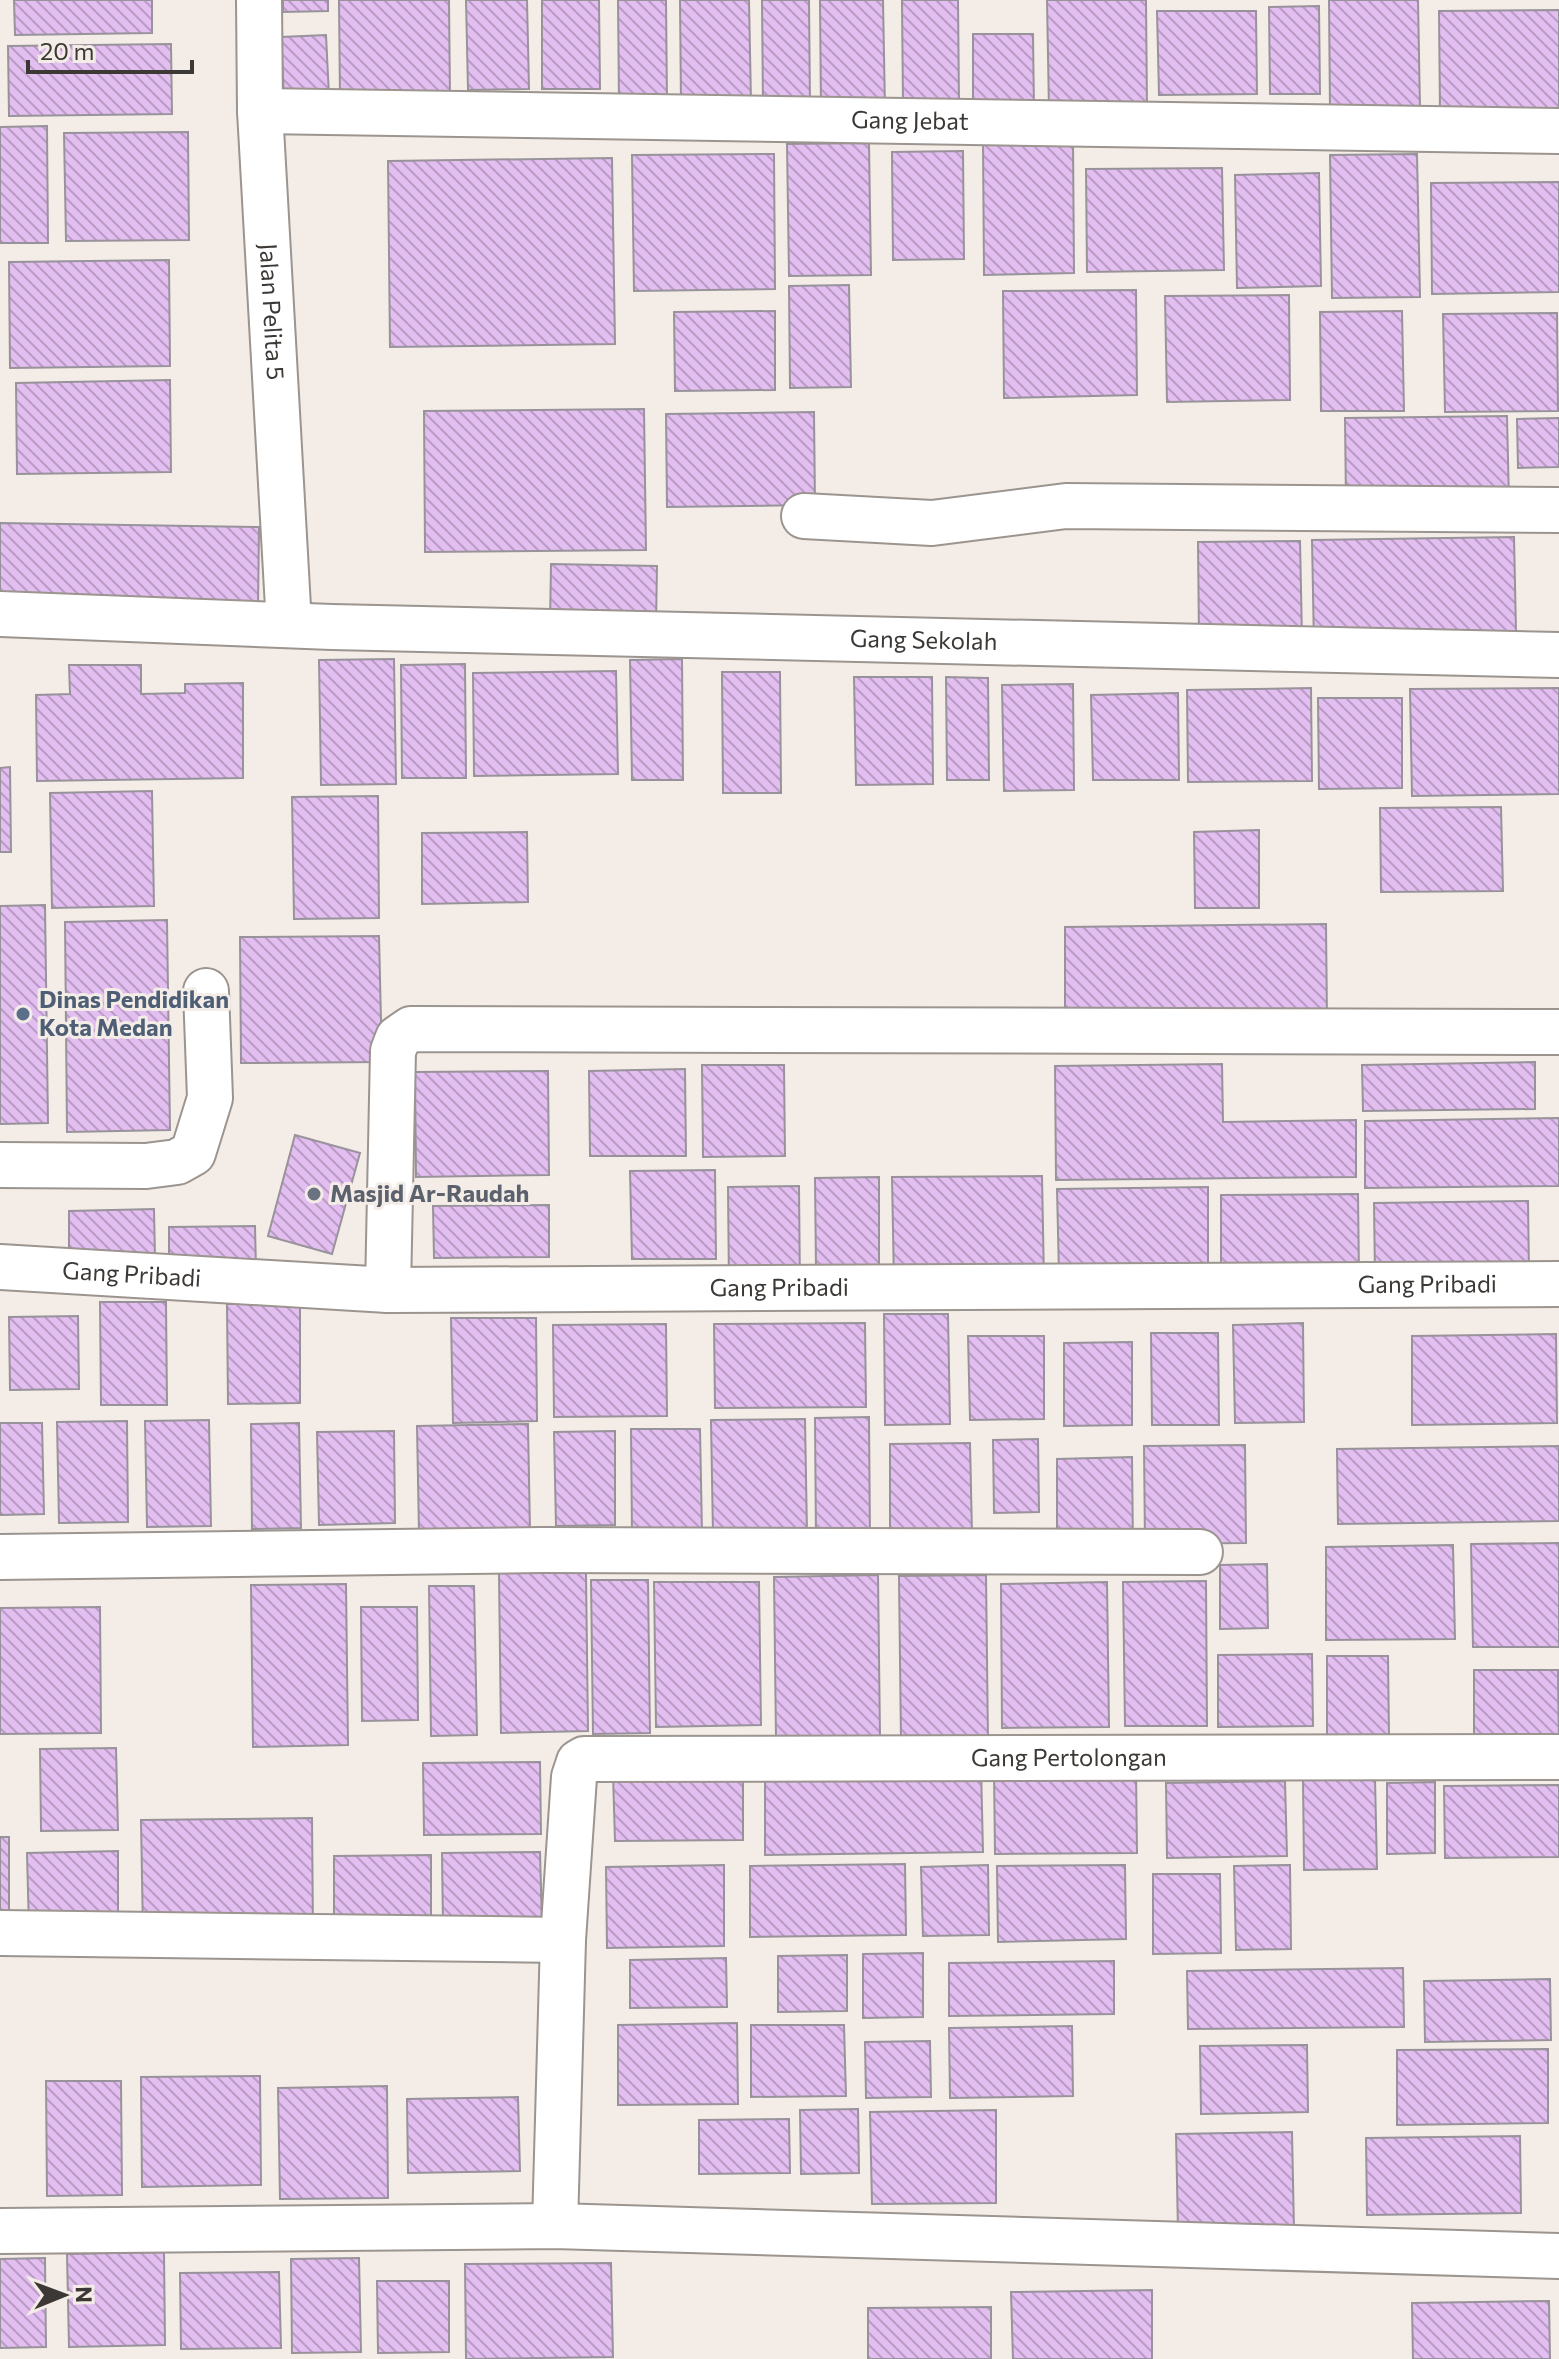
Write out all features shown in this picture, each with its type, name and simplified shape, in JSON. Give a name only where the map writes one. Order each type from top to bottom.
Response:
[{"type":"street","name":"Jalan Pelita 5","points":[[259,0],[260,111],[289,625]]},
{"type":"street","name":"Gang Jebat","points":[[260,111],[1559,131]]},
{"type":"street","points":[[804,516],[932,523],[1066,506],[1559,510]]},
{"type":"street","name":"Gang Sekolah","points":[[0,614],[289,625],[1559,655]]},
{"type":"street","points":[[0,1165],[146,1166],[177,1162],[193,1153],[210,1098],[206,991]]},
{"type":"street","points":[[388,1290],[393,1051],[398,1038],[411,1029],[1559,1032]]},
{"type":"street","name":"Gang Pribadi","points":[[0,1267],[388,1290],[1559,1284]]},
{"type":"street","points":[[0,1557],[542,1550],[1200,1552]]},
{"type":"street","name":"Gang Pertolongan","points":[[563,1940],[574,1777],[579,1762],[591,1757],[1559,1757]]},
{"type":"street","points":[[0,1933],[563,1940],[555,2226]]},
{"type":"street","points":[[0,2231],[555,2226],[1559,2256]]},
{"type":"building","points":[[14,0],[152,0],[152,33],[15,35]]},
{"type":"building","points":[[283,0],[328,0],[328,11],[283,12]]},
{"type":"building","points":[[339,0],[449,0],[450,98],[340,99]]},
{"type":"building","points":[[466,0],[527,0],[529,89],[468,90]]},
{"type":"building","points":[[542,0],[599,0],[600,89],[542,89]]},
{"type":"building","points":[[618,0],[666,0],[667,102],[619,102]]},
{"type":"building","points":[[680,0],[749,0],[751,102],[681,103]]},
{"type":"building","points":[[762,0],[809,0],[810,105],[763,106]]},
{"type":"building","points":[[820,0],[883,0],[885,110],[821,111]]},
{"type":"building","points":[[902,0],[958,0],[959,104],[903,104]]},
{"type":"building","points":[[1047,0],[1146,0],[1147,109],[1049,111]]},
{"type":"building","points":[[1329,0],[1418,0],[1420,110],[1330,110]]},
{"type":"building","points":[[1319,6],[1320,94],[1270,94],[1269,7]]},
{"type":"building","points":[[1559,10],[1559,112],[1440,113],[1439,11]]},
{"type":"building","points":[[1157,11],[1256,11],[1257,94],[1159,95]]},
{"type":"building","points":[[973,34],[1033,34],[1034,110],[973,110]]},
{"type":"building","points":[[326,35],[329,96],[284,98],[281,37]]},
{"type":"building","points":[[171,44],[172,114],[9,116],[8,46]]},
{"type":"building","points":[[47,126],[48,243],[0,243],[0,127]]},
{"type":"building","points":[[188,132],[189,240],[66,241],[64,133]]},
{"type":"building","points":[[1073,139],[1074,273],[984,275],[983,141]]},
{"type":"building","points":[[869,143],[871,275],[789,276],[787,144]]},
{"type":"building","points":[[963,151],[964,259],[893,260],[892,152]]},
{"type":"building","points":[[774,154],[775,289],[634,291],[632,155]]},
{"type":"building","points":[[1417,154],[1420,297],[1332,298],[1330,155]]},
{"type":"building","points":[[612,158],[615,344],[390,347],[388,161]]},
{"type":"building","points":[[1222,168],[1224,270],[1087,272],[1086,169]]},
{"type":"building","points":[[1319,173],[1321,286],[1237,288],[1235,175]]},
{"type":"building","points":[[1559,182],[1559,292],[1432,294],[1431,183]]},
{"type":"building","points":[[169,260],[170,366],[10,368],[9,262]]},
{"type":"building","points":[[849,285],[851,387],[790,388],[789,286]]},
{"type":"building","points":[[1136,290],[1137,395],[1004,398],[1003,291]]},
{"type":"building","points":[[1289,295],[1290,400],[1167,402],[1165,296]]},
{"type":"building","points":[[775,311],[775,390],[675,391],[674,312]]},
{"type":"building","points":[[1402,311],[1404,411],[1321,411],[1320,312]]},
{"type":"building","points":[[1557,313],[1558,411],[1445,412],[1443,314]]},
{"type":"building","points":[[170,380],[171,472],[17,474],[16,383]]},
{"type":"building","points":[[644,409],[646,550],[425,552],[424,411]]},
{"type":"building","points":[[814,412],[815,505],[667,507],[666,414]]},
{"type":"building","points":[[1507,416],[1509,502],[1346,504],[1345,418]]},
{"type":"building","points":[[1559,418],[1559,467],[1518,468],[1517,419]]},
{"type":"building","points":[[0,523],[259,527],[258,608],[0,604]]},
{"type":"building","points":[[1514,537],[1516,631],[1419,632],[1314,645],[1312,540]]},
{"type":"building","points":[[1300,541],[1302,638],[1199,640],[1198,542]]},
{"type":"building","points":[[551,564],[657,566],[656,626],[550,624]]},
{"type":"building","points":[[394,659],[396,784],[321,785],[319,660]]},
{"type":"building","points":[[682,659],[683,780],[632,780],[630,660]]},
{"type":"building","points":[[465,664],[466,778],[402,778],[401,665]]},
{"type":"building","points":[[69,665],[141,665],[141,694],[185,693],[185,684],[243,683],[243,778],[37,781],[36,695],[70,694]]},
{"type":"building","points":[[616,671],[618,774],[474,776],[473,673]]},
{"type":"building","points":[[722,672],[780,672],[781,793],[723,793]]},
{"type":"building","points":[[854,677],[932,677],[933,784],[856,785]]},
{"type":"building","points":[[946,677],[988,678],[989,780],[947,780]]},
{"type":"building","points":[[1073,684],[1074,790],[1004,791],[1002,685]]},
{"type":"building","points":[[1311,688],[1312,781],[1188,782],[1187,690]]},
{"type":"building","points":[[1559,688],[1559,794],[1412,796],[1410,689]]},
{"type":"building","points":[[1178,693],[1179,780],[1093,780],[1091,695]]},
{"type":"building","points":[[1318,698],[1402,698],[1402,788],[1319,789]]},
{"type":"building","points":[[10,767],[11,852],[0,852],[0,768]]},
{"type":"building","points":[[152,791],[154,906],[52,908],[50,793]]},
{"type":"building","points":[[378,796],[379,918],[294,919],[292,797]]},
{"type":"building","points":[[1501,807],[1503,891],[1381,892],[1380,808]]},
{"type":"building","points":[[1259,830],[1259,908],[1195,908],[1194,832]]},
{"type":"building","points":[[527,832],[528,902],[422,904],[422,833]]},
{"type":"building","name":"Dinas Pendidikan Kota Medan","points":[[45,905],[48,1123],[0,1124],[0,906]]},
{"type":"building","points":[[167,920],[170,1130],[67,1132],[65,922]]},
{"type":"building","points":[[1326,924],[1327,1019],[1065,1021],[1065,927]]},
{"type":"building","points":[[379,936],[382,1062],[241,1063],[240,937]]},
{"type":"building","points":[[1535,1062],[1535,1109],[1363,1111],[1362,1065]]},
{"type":"building","points":[[1222,1064],[1223,1122],[1356,1120],[1356,1177],[1056,1180],[1055,1066]]},
{"type":"building","points":[[702,1065],[784,1065],[785,1156],[703,1157]]},
{"type":"building","points":[[685,1069],[686,1156],[590,1156],[589,1071]]},
{"type":"building","points":[[548,1071],[549,1175],[416,1177],[415,1072]]},
{"type":"building","points":[[1559,1118],[1559,1186],[1365,1188],[1365,1121]]},
{"type":"building","name":"Masjid Ar-Raudah","points":[[295,1135],[360,1153],[332,1254],[268,1236]]},
{"type":"building","points":[[715,1170],[716,1259],[632,1259],[630,1171]]},
{"type":"building","points":[[1042,1176],[1044,1281],[894,1283],[892,1177]]},
{"type":"building","points":[[879,1177],[879,1270],[816,1270],[815,1178]]},
{"type":"building","points":[[799,1186],[800,1287],[729,1288],[728,1187]]},
{"type":"building","points":[[1208,1187],[1208,1273],[1059,1275],[1057,1189]]},
{"type":"building","points":[[1358,1194],[1359,1276],[1221,1277],[1221,1195]]},
{"type":"building","points":[[1528,1201],[1529,1274],[1375,1276],[1374,1203]]},
{"type":"building","points":[[549,1205],[549,1257],[434,1258],[433,1206]]},
{"type":"building","points":[[154,1209],[155,1258],[69,1258],[69,1211]]},
{"type":"building","points":[[255,1226],[256,1269],[169,1270],[169,1227]]},
{"type":"building","points":[[100,1302],[166,1302],[167,1405],[101,1405]]},
{"type":"building","points":[[300,1303],[300,1403],[228,1404],[227,1304]]},
{"type":"building","points":[[884,1314],[948,1314],[950,1424],[885,1425]]},
{"type":"building","points":[[78,1316],[79,1389],[10,1390],[9,1317]]},
{"type":"building","points":[[451,1318],[536,1318],[537,1421],[453,1423]]},
{"type":"building","points":[[865,1323],[866,1407],[715,1408],[714,1324]]},
{"type":"building","points":[[1303,1323],[1304,1422],[1235,1423],[1233,1325]]},
{"type":"building","points":[[666,1324],[667,1416],[554,1417],[553,1325]]},
{"type":"building","points":[[1151,1333],[1218,1333],[1219,1425],[1152,1425]]},
{"type":"building","points":[[1556,1334],[1557,1423],[1412,1425],[1412,1336]]},
{"type":"building","points":[[968,1336],[1044,1336],[1044,1419],[970,1420]]},
{"type":"building","points":[[1132,1342],[1132,1425],[1064,1426],[1064,1343]]},
{"type":"building","points":[[869,1417],[870,1540],[816,1541],[815,1418]]},
{"type":"building","points":[[805,1419],[807,1534],[713,1535],[711,1420]]},
{"type":"building","points":[[209,1420],[211,1526],[147,1527],[145,1421]]},
{"type":"building","points":[[127,1421],[128,1522],[59,1523],[57,1422]]},
{"type":"building","points":[[0,1423],[42,1423],[44,1514],[0,1515]]},
{"type":"building","points":[[299,1423],[301,1528],[252,1529],[251,1424]]},
{"type":"building","points":[[528,1424],[530,1532],[419,1533],[417,1426]]},
{"type":"building","points":[[631,1429],[700,1429],[702,1533],[632,1535]]},
{"type":"building","points":[[394,1431],[395,1523],[319,1525],[317,1432]]},
{"type":"building","points":[[615,1431],[615,1525],[556,1526],[554,1432]]},
{"type":"building","points":[[1038,1439],[1039,1512],[994,1513],[993,1440]]},
{"type":"building","points":[[970,1443],[972,1534],[890,1535],[890,1444]]},
{"type":"building","points":[[1245,1445],[1246,1543],[1145,1544],[1144,1446]]},
{"type":"building","points":[[1559,1446],[1559,1521],[1338,1524],[1337,1449]]},
{"type":"building","points":[[1132,1457],[1133,1546],[1057,1546],[1057,1459]]},
{"type":"building","points":[[1559,1543],[1559,1647],[1473,1647],[1471,1544]]},
{"type":"building","points":[[1453,1545],[1455,1639],[1326,1640],[1326,1547]]},
{"type":"building","points":[[1267,1564],[1268,1628],[1220,1629],[1220,1565]]},
{"type":"building","points":[[499,1573],[586,1573],[588,1731],[501,1733]]},
{"type":"building","points":[[878,1575],[880,1737],[776,1739],[774,1577]]},
{"type":"building","points":[[986,1575],[988,1741],[901,1742],[899,1576]]},
{"type":"building","points":[[591,1580],[648,1580],[650,1733],[593,1734]]},
{"type":"building","points":[[1206,1581],[1207,1726],[1125,1726],[1123,1582]]},
{"type":"building","points":[[654,1582],[759,1582],[761,1725],[656,1727]]},
{"type":"building","points":[[1107,1582],[1109,1727],[1002,1728],[1001,1584]]},
{"type":"building","points":[[346,1584],[348,1745],[253,1747],[251,1585]]},
{"type":"building","points":[[429,1586],[474,1586],[477,1735],[431,1736]]},
{"type":"building","points":[[100,1607],[101,1733],[0,1734],[0,1608]]},
{"type":"building","points":[[361,1607],[417,1607],[418,1720],[362,1721]]},
{"type":"building","points":[[1312,1654],[1313,1726],[1218,1727],[1218,1655]]},
{"type":"building","points":[[1327,1656],[1388,1656],[1389,1736],[1327,1736]]},
{"type":"building","points":[[1474,1670],[1558,1670],[1559,1747],[1474,1748]]},
{"type":"building","points":[[116,1748],[118,1830],[41,1831],[40,1749]]},
{"type":"building","points":[[540,1762],[541,1834],[424,1835],[423,1763]]},
{"type":"building","points":[[981,1767],[983,1852],[765,1855],[765,1770]]},
{"type":"building","points":[[1136,1769],[1137,1853],[995,1854],[994,1771]]},
{"type":"building","points":[[743,1773],[743,1840],[615,1841],[613,1774]]},
{"type":"building","points":[[1375,1778],[1377,1869],[1304,1870],[1303,1779]]},
{"type":"building","points":[[1285,1781],[1287,1856],[1167,1858],[1166,1783]]},
{"type":"building","points":[[1435,1782],[1435,1853],[1387,1854],[1387,1783]]},
{"type":"building","points":[[1559,1785],[1559,1857],[1445,1858],[1444,1786]]},
{"type":"building","points":[[312,1818],[313,1931],[143,1933],[141,1820]]},
{"type":"building","points":[[0,1837],[9,1837],[9,1916],[0,1916]]},
{"type":"building","points":[[118,1851],[118,1929],[29,1929],[27,1853]]},
{"type":"building","points":[[540,1852],[542,1925],[443,1926],[442,1853]]},
{"type":"building","points":[[431,1855],[431,1921],[334,1922],[334,1856]]},
{"type":"building","points":[[905,1864],[906,1935],[750,1937],[750,1866]]},
{"type":"building","points":[[724,1865],[724,1946],[607,1948],[606,1867]]},
{"type":"building","points":[[988,1865],[989,1935],[923,1936],[921,1867]]},
{"type":"building","points":[[1125,1865],[1126,1939],[998,1942],[997,1866]]},
{"type":"building","points":[[1290,1865],[1291,1949],[1236,1950],[1234,1866]]},
{"type":"building","points":[[1153,1874],[1220,1874],[1221,1953],[1153,1954]]},
{"type":"building","points":[[923,1953],[923,2017],[863,2018],[863,1954]]},
{"type":"building","points":[[847,1955],[847,2011],[778,2012],[778,1956]]},
{"type":"building","points":[[726,1958],[727,2007],[630,2008],[630,1960]]},
{"type":"building","points":[[1114,1961],[1114,2014],[949,2016],[949,1963]]},
{"type":"building","points":[[1403,1968],[1404,2027],[1188,2029],[1187,1971]]},
{"type":"building","points":[[1550,1979],[1551,2040],[1425,2042],[1424,1981]]},
{"type":"building","points":[[737,2023],[738,2104],[618,2105],[618,2025]]},
{"type":"building","points":[[751,2025],[844,2025],[846,2096],[751,2097]]},
{"type":"building","points":[[1072,2026],[1073,2096],[950,2098],[949,2028]]},
{"type":"building","points":[[930,2041],[931,2097],[866,2098],[865,2042]]},
{"type":"building","points":[[1307,2045],[1308,2112],[1201,2114],[1200,2046]]},
{"type":"building","points":[[1548,2049],[1548,2123],[1397,2125],[1397,2050]]},
{"type":"building","points":[[260,2076],[261,2185],[142,2187],[141,2077]]},
{"type":"building","points":[[46,2081],[121,2081],[122,2195],[47,2196]]},
{"type":"building","points":[[387,2086],[388,2198],[280,2199],[278,2088]]},
{"type":"building","points":[[518,2097],[520,2171],[408,2173],[407,2099]]},
{"type":"building","points":[[858,2109],[859,2173],[801,2174],[800,2110]]},
{"type":"building","points":[[996,2110],[996,2203],[872,2204],[870,2112]]},
{"type":"building","points":[[789,2119],[790,2173],[699,2174],[699,2120]]},
{"type":"building","points":[[1292,2132],[1294,2230],[1178,2231],[1176,2134]]},
{"type":"building","points":[[1520,2136],[1521,2213],[1367,2215],[1366,2138]]},
{"type":"building","points":[[164,2252],[165,2345],[69,2347],[67,2254]]},
{"type":"building","points":[[45,2258],[46,2347],[0,2348],[0,2259]]},
{"type":"building","points":[[359,2258],[361,2352],[292,2353],[291,2259]]},
{"type":"building","points":[[611,2263],[613,2357],[466,2359],[465,2264]]},
{"type":"building","points":[[279,2272],[281,2348],[181,2349],[180,2273]]},
{"type":"building","points":[[377,2281],[449,2281],[449,2352],[378,2353]]},
{"type":"building","points":[[1152,2290],[1152,2359],[1013,2359],[1011,2292]]},
{"type":"building","points":[[1549,2301],[1550,2359],[1413,2359],[1412,2303]]},
{"type":"building","points":[[991,2307],[991,2359],[868,2359],[868,2308]]},
{"type":"place","name":"Dinas Pendidikan Kota Medan","points":[[23,1014]]},
{"type":"place","name":"Masjid Ar-Raudah","points":[[314,1194]]}]
